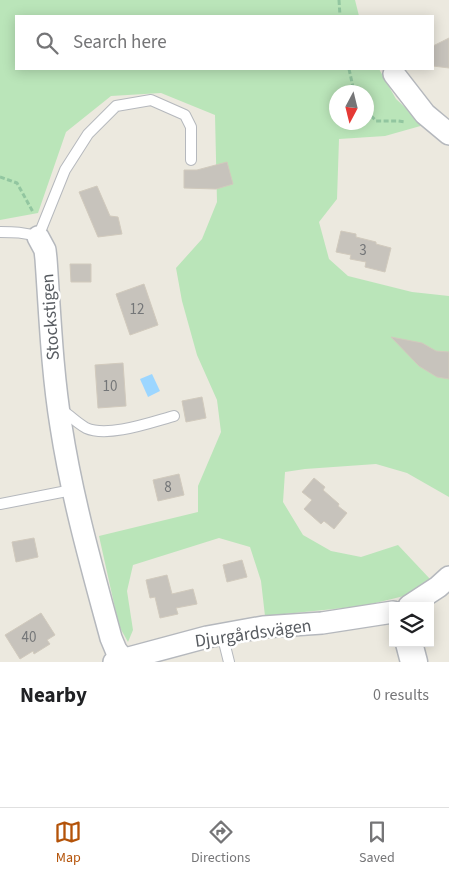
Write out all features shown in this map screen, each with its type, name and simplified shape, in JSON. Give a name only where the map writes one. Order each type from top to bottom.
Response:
[{"type":"street","points":[[394,74],[425,114],[449,134]]},
{"type":"street","name":"Stockstigen","points":[[38,237],[46,259],[58,407],[72,490],[111,638],[120,661]]},
{"type":"street","points":[[414,602],[438,587],[449,577]]},
{"type":"street","points":[[426,602],[449,594]]},
{"type":"street","name":"Djurgårdsvägen","points":[[120,661],[222,634],[263,627],[322,623],[389,613]]},
{"type":"street","points":[[410,647],[414,662]]},
{"type":"lane","points":[[0,232],[30,234],[38,237],[65,170],[88,134],[116,106],[151,100],[185,115],[191,127],[191,160]]},
{"type":"lane","points":[[58,407],[87,428],[102,431],[124,429],[174,416]]},
{"type":"lane","points":[[0,504],[72,490]]},
{"type":"lane","points":[[222,634],[229,662]]},
{"type":"path","points":[[339,0],[340,15]]},
{"type":"path","points":[[349,70],[353,85]]},
{"type":"path","points":[[374,119],[376,121],[406,122]]},
{"type":"path","points":[[0,177],[17,182],[32,211],[38,237]]},
{"type":"green space","points":[[0,0],[355,0],[359,15],[15,15],[15,70],[380,70],[396,99],[424,125],[385,136],[339,139],[337,199],[319,222],[329,259],[348,276],[412,292],[449,296],[449,497],[407,473],[376,464],[285,472],[283,502],[303,535],[331,551],[361,557],[398,545],[430,579],[404,596],[363,606],[265,616],[261,581],[250,547],[219,538],[133,565],[127,591],[133,630],[128,642],[119,626],[99,536],[198,512],[198,486],[221,432],[217,400],[197,355],[182,301],[176,268],[202,239],[217,202],[215,115],[161,93],[111,96],[66,132],[38,213],[0,220]]},
{"type":"water","points":[[152,374],[160,391],[148,397],[140,379]]},
{"type":"building","points":[[449,38],[449,68],[434,66],[434,46]]},
{"type":"building","points":[[227,162],[233,184],[216,189],[184,188],[184,170],[197,170]]},
{"type":"building","points":[[97,186],[110,216],[118,217],[122,234],[98,237],[79,192]]},
{"type":"building","points":[[341,231],[356,234],[356,237],[391,248],[385,272],[365,267],[366,262],[350,259],[351,255],[336,252]]},
{"type":"building","points":[[70,264],[91,264],[91,282],[71,282]]},
{"type":"building","points":[[144,284],[158,325],[130,335],[116,294]]},
{"type":"building","points":[[391,337],[422,343],[436,351],[449,352],[449,379],[437,377],[419,366]]},
{"type":"building","points":[[123,363],[126,406],[98,408],[95,365]]},
{"type":"building","points":[[202,397],[206,418],[186,422],[182,401]]},
{"type":"building","points":[[179,474],[184,495],[158,501],[153,480]]},
{"type":"building","points":[[314,478],[325,487],[323,490],[347,513],[334,529],[324,521],[321,524],[304,509],[312,500],[302,492]]},
{"type":"building","points":[[34,538],[38,557],[16,562],[12,542]]},
{"type":"building","points":[[242,560],[247,577],[227,582],[223,565]]},
{"type":"building","points":[[167,575],[172,594],[193,589],[197,604],[176,608],[178,614],[160,618],[155,597],[150,598],[146,580]]},
{"type":"building","points":[[41,613],[55,635],[47,640],[50,644],[34,654],[33,651],[20,659],[5,635]]}]
